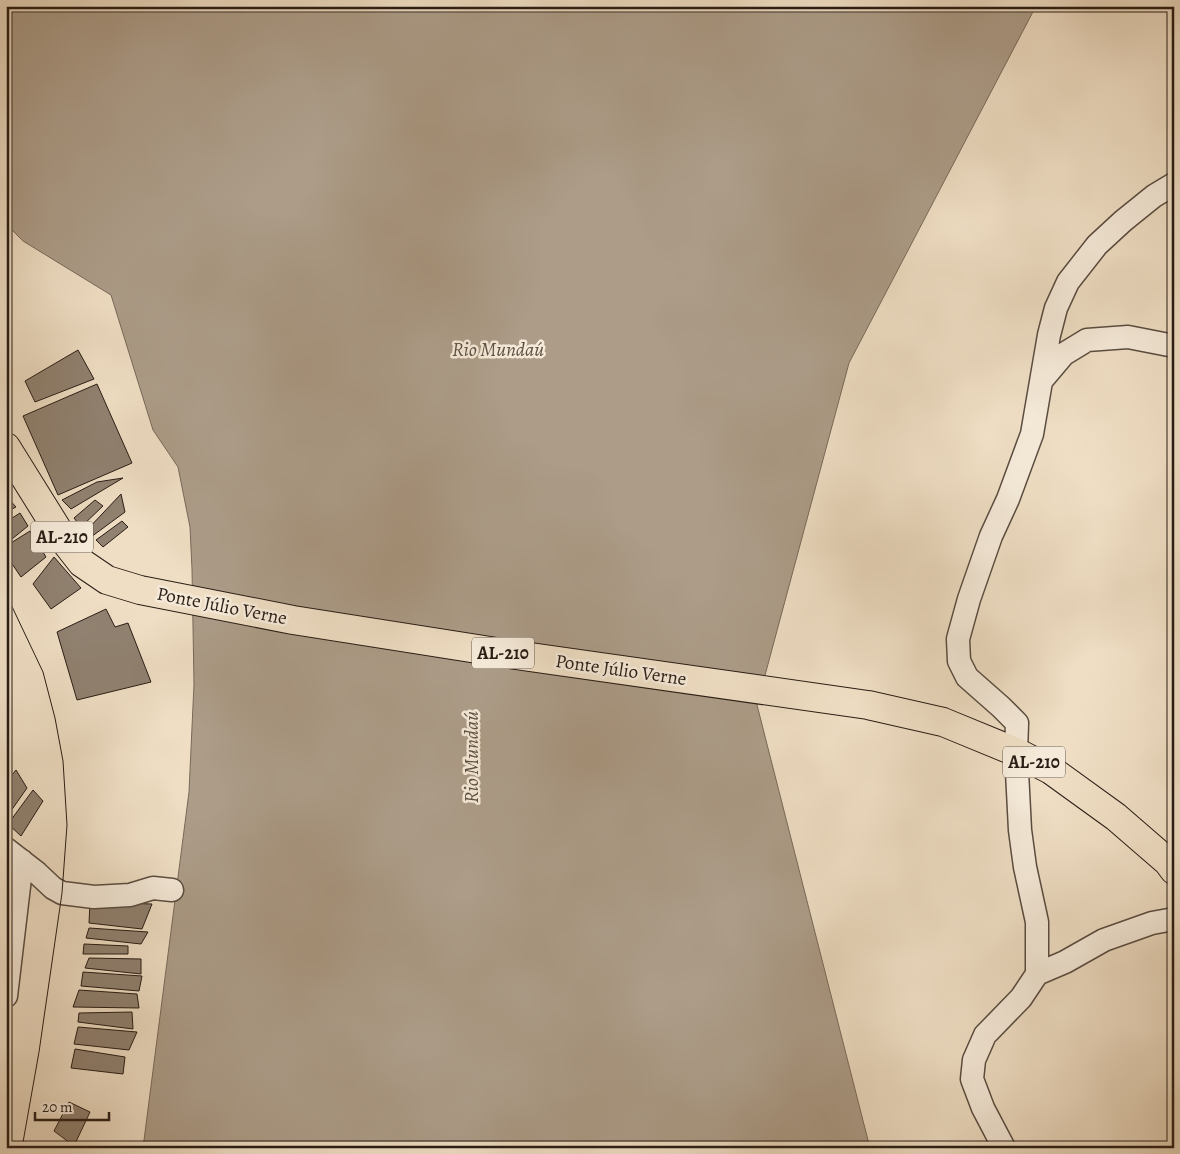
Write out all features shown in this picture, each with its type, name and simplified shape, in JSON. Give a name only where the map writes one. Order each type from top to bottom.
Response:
[{"type":"main road","name":"Ponte Júlio Verne","points":[[6,447],[64,540],[82,563],[107,580],[140,590],[293,620],[509,654],[868,705],[943,722],[1016,752]]},
{"type":"main road","name":"AL-210","points":[[1016,752],[1051,770],[1116,817],[1168,862],[1174,870]]},
{"type":"street","points":[[1004,1148],[983,1108],[972,1079],[974,1060],[985,1035],[1021,998],[1036,974],[1037,922],[1025,867],[1020,830],[1016,752],[1017,723],[967,677],[959,661],[958,639],[969,599],[991,536],[1008,499],[1032,434],[1049,335],[1056,308],[1068,282],[1097,245],[1154,196],[1174,184]]},
{"type":"street","points":[[1042,380],[1064,354],[1087,340],[1128,337],[1174,346]]},
{"type":"street","points":[[14,855],[37,872],[53,888],[62,893],[94,897],[130,895],[154,888],[172,890]]},
{"type":"street","points":[[6,996],[14,855]]},
{"type":"street","points":[[1036,974],[1065,962],[1104,940],[1152,923],[1174,919]]},
{"type":"water","name":"Rio Mundaú","points":[[6,6],[1036,6],[849,363],[757,705],[870,1148],[143,1148],[189,792],[194,684],[190,527],[178,467],[153,430],[111,295],[23,241],[6,224]]},
{"type":"building","points":[[78,350],[94,379],[35,402],[25,381]]},
{"type":"building","points":[[97,384],[132,463],[58,495],[23,416]]},
{"type":"building","points":[[123,478],[71,509],[62,500],[97,482]]},
{"type":"building","points":[[121,494],[125,512],[91,537],[86,531]]},
{"type":"building","points":[[6,496],[16,507],[6,512]]},
{"type":"building","points":[[95,500],[103,506],[81,527],[74,518]]},
{"type":"building","points":[[20,513],[28,526],[12,539],[6,527],[6,522]]},
{"type":"building","points":[[122,521],[128,527],[103,547],[96,540]]},
{"type":"building","points":[[30,531],[46,557],[21,577],[6,555],[6,546]]},
{"type":"building","points":[[54,557],[81,588],[51,609],[33,584]]},
{"type":"building","points":[[106,609],[115,627],[128,623],[151,682],[77,700],[57,632]]},
{"type":"building","points":[[16,770],[27,788],[6,818],[6,782]]},
{"type":"building","points":[[33,790],[43,801],[21,836],[8,824]]},
{"type":"building","points":[[90,902],[152,904],[142,929],[89,923]]},
{"type":"building","points":[[89,928],[148,932],[141,944],[86,938]]},
{"type":"building","points":[[84,944],[128,946],[128,954],[83,954]]},
{"type":"building","points":[[89,958],[141,959],[141,974],[85,968]]},
{"type":"building","points":[[83,972],[142,976],[139,991],[81,986]]},
{"type":"building","points":[[79,990],[137,994],[139,1008],[73,1007]]},
{"type":"building","points":[[132,1012],[133,1029],[78,1022],[79,1013]]},
{"type":"building","points":[[78,1027],[137,1032],[129,1050],[74,1044]]},
{"type":"building","points":[[75,1049],[125,1057],[123,1074],[71,1068]]},
{"type":"building","points":[[69,1102],[90,1112],[74,1146],[54,1131]]},
{"type":"tram line","points":[[6,594],[43,672],[55,718],[63,761],[67,825],[62,893],[39,1052],[22,1148]]}]
